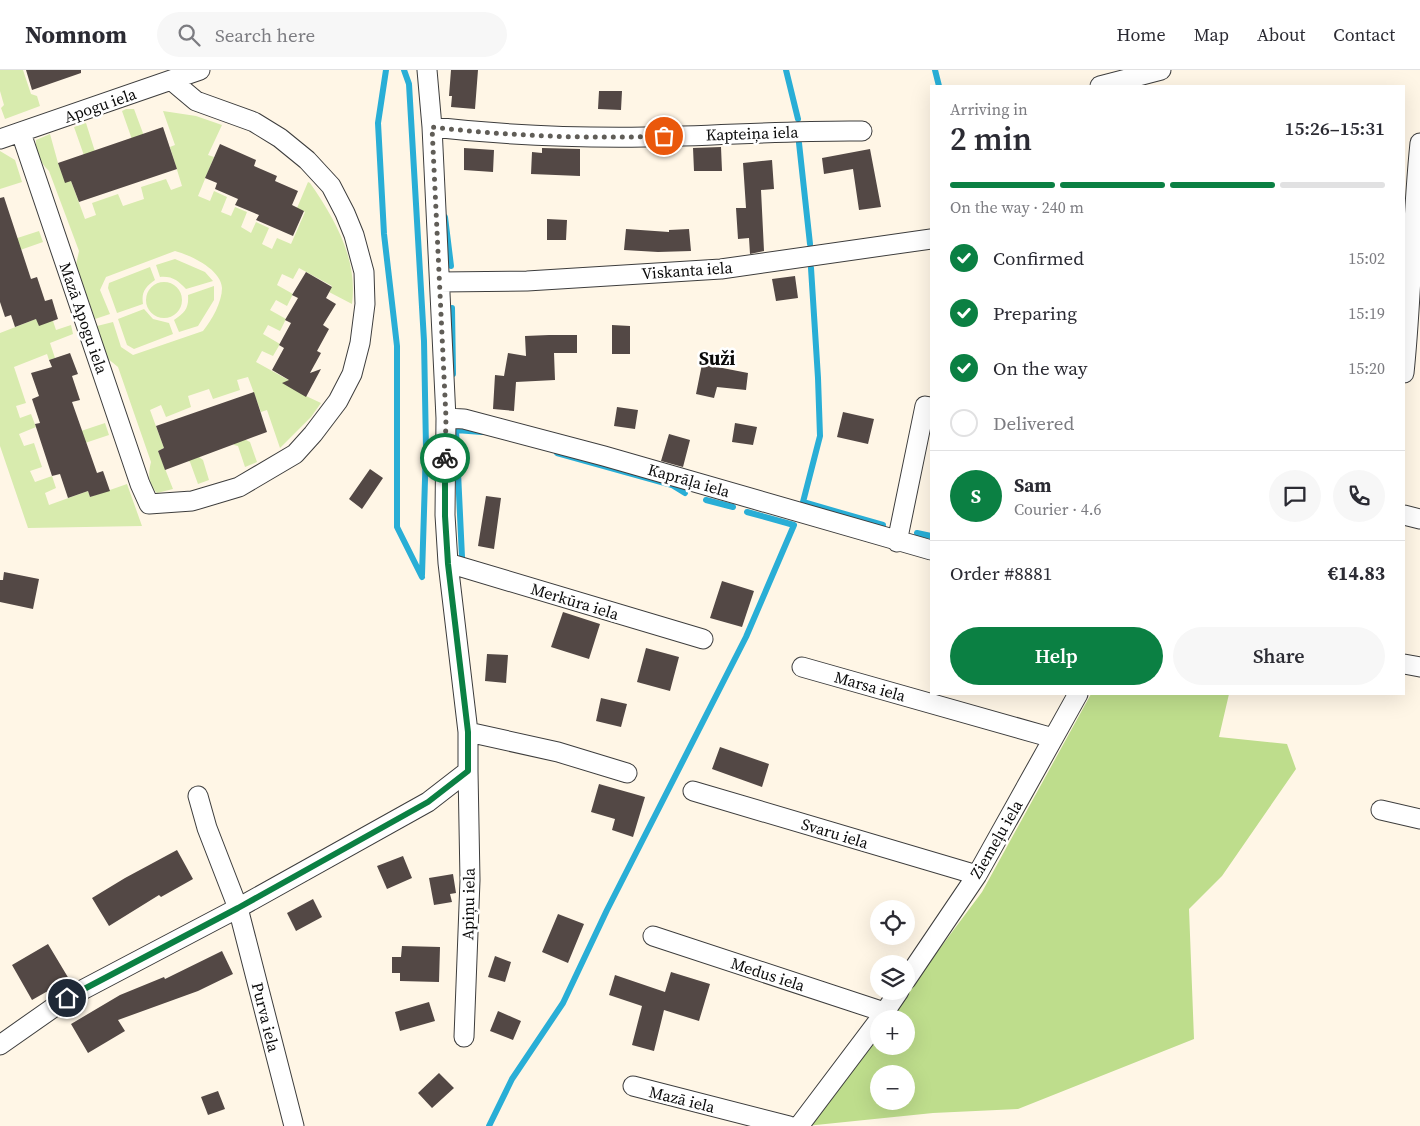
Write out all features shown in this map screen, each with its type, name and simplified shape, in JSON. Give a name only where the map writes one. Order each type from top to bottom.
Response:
[{"type":"street","name":"Apogu iela","points":[[0,139],[200,70]]},
{"type":"street","name":"Apiņu iela","points":[[427,70],[432,127],[446,418],[445,516],[448,564],[468,732],[470,880],[464,1037]]},
{"type":"street","points":[[1104,85],[1161,70]]},
{"type":"street","name":"Mazā Apogu iela","points":[[21,132],[140,484],[149,504],[192,501],[239,487],[295,454],[338,402],[352,374],[360,343],[365,304],[364,272],[354,235],[345,212],[331,186],[307,160],[280,138],[254,122],[196,102],[171,80]]},
{"type":"street","name":"Kapteiņa iela","points":[[432,127],[483,133],[645,137],[811,130],[862,131]]},
{"type":"street","points":[[1405,364],[1409,326],[1410,185],[1420,143]]},
{"type":"street","name":"Viskanta iela","points":[[440,282],[528,281],[721,269],[930,239]]},
{"type":"street","points":[[897,542],[928,407]]},
{"type":"street","name":"Kaprāļa iela","points":[[446,418],[464,419],[604,456],[897,542],[930,550]]},
{"type":"street","points":[[1405,515],[1420,519]]},
{"type":"street","name":"Merkūra iela","points":[[448,564],[703,639]]},
{"type":"street","points":[[1405,664],[1420,667]]},
{"type":"street","name":"Marsa iela","points":[[802,667],[1053,738]]},
{"type":"street","name":"Ziemeļu iela","points":[[915,967],[977,875],[1077,695]]},
{"type":"street","points":[[468,732],[558,752],[627,773]]},
{"type":"street","points":[[0,1044],[67,998],[238,908],[428,802],[468,771]]},
{"type":"street","name":"Svaru iela","points":[[693,791],[977,875]]},
{"type":"street","points":[[198,796],[207,828],[238,908]]},
{"type":"street","points":[[1381,810],[1420,819]]},
{"type":"street","name":"Purva iela","points":[[238,908],[294,1126]]},
{"type":"street","name":"Medus iela","points":[[652,936],[870,1013]]},
{"type":"street","points":[[799,1126],[870,1032]]},
{"type":"street","name":"Mazā iela","points":[[633,1086],[789,1126]]},
{"type":"green space","points":[[0,70],[23,70],[31,94],[37,96],[40,106],[5,119],[1,108],[4,105],[0,91]]},
{"type":"green space","points":[[134,109],[147,144],[135,148],[122,111]]},
{"type":"green space","points":[[163,111],[196,116],[222,125],[208,155],[214,157],[198,196],[210,201],[214,191],[227,197],[221,212],[231,216],[235,207],[247,212],[241,227],[251,233],[256,222],[269,228],[262,244],[272,249],[277,238],[291,244],[305,212],[297,208],[308,182],[310,183],[328,211],[343,240],[348,255],[353,287],[352,304],[329,292],[332,286],[299,268],[293,279],[282,274],[277,285],[293,294],[287,306],[276,300],[270,310],[286,319],[280,331],[268,325],[263,334],[280,344],[273,356],[262,351],[256,362],[292,382],[306,396],[321,403],[311,417],[280,448],[267,410],[261,412],[248,377],[237,380],[240,390],[213,399],[209,389],[188,396],[191,407],[166,417],[161,405],[150,410],[164,448],[158,451],[173,489],[157,493],[150,479],[151,462],[118,367],[107,358],[97,326],[113,322],[121,347],[133,355],[203,331],[218,305],[222,293],[220,281],[211,269],[204,264],[175,251],[106,277],[100,290],[110,314],[95,319],[76,265],[79,251],[49,171],[39,157],[36,149],[36,140],[50,134],[58,163],[71,181],[85,219],[96,215],[92,203],[118,194],[123,206],[144,199],[141,187],[166,179],[171,190],[182,186],[170,147],[175,145]]},
{"type":"green space","points":[[86,123],[98,161],[87,164],[74,127]]},
{"type":"green space","points":[[0,151],[15,160],[22,182],[0,189]]},
{"type":"green space","points":[[39,231],[43,242],[6,255],[2,243]]},
{"type":"green space","points":[[175,259],[205,272],[213,281],[186,289],[175,280],[168,277],[160,277],[156,265]]},
{"type":"green space","points":[[150,267],[155,280],[145,290],[143,304],[117,313],[108,288],[109,283]]},
{"type":"green space","points":[[164,282],[176,288],[182,300],[176,312],[164,318],[152,312],[146,300],[152,288]]},
{"type":"green space","points":[[214,286],[214,300],[198,326],[179,332],[174,320],[186,310],[188,295]]},
{"type":"green space","points":[[144,309],[153,319],[169,323],[173,334],[134,349],[127,345],[118,319]]},
{"type":"green space","points":[[36,319],[53,321],[56,330],[71,325],[73,334],[50,343],[55,358],[49,360],[47,354],[14,367],[26,403],[16,406],[20,418],[31,414],[36,427],[19,434],[24,446],[34,443],[42,467],[30,471],[35,482],[52,476],[56,488],[45,493],[49,505],[88,491],[90,497],[127,484],[142,526],[28,528],[0,446],[0,333]]},
{"type":"green space","points":[[105,423],[109,435],[76,446],[72,434]]},
{"type":"green space","points":[[242,430],[246,440],[250,442],[257,462],[245,467],[238,446],[234,445],[230,435]]},
{"type":"green space","points":[[199,457],[203,460],[209,480],[198,484],[190,462],[187,460]]},
{"type":"green space","points":[[1090,695],[1229,695],[1219,737],[1287,744],[1296,769],[1222,876],[1189,909],[1194,1039],[1018,1109],[933,1113],[806,1126],[870,1041],[870,1055],[915,1055],[915,1010],[894,1010],[901,1000],[915,1000],[915,982],[982,892]]},
{"type":"building","points":[[26,70],[81,70],[81,73],[32,90]]},
{"type":"building","points":[[451,70],[478,70],[475,109],[451,107],[452,96],[449,96]]},
{"type":"building","points":[[599,91],[622,91],[621,110],[598,109]]},
{"type":"building","points":[[163,127],[177,169],[79,202],[71,181],[65,183],[58,163]]},
{"type":"building","points":[[220,144],[256,160],[254,166],[277,176],[275,181],[298,191],[292,205],[304,211],[293,236],[256,220],[259,215],[235,205],[238,199],[215,189],[217,183],[205,178]]},
{"type":"building","points":[[721,147],[722,171],[694,171],[693,148]]},
{"type":"building","points":[[464,148],[494,150],[493,172],[464,170]]},
{"type":"building","points":[[542,148],[580,149],[580,176],[531,174],[532,152],[542,153]]},
{"type":"building","points":[[870,149],[881,207],[859,210],[853,169],[824,174],[822,158]]},
{"type":"building","points":[[772,160],[774,189],[761,190],[764,251],[750,254],[749,238],[738,239],[736,208],[746,208],[743,163]]},
{"type":"building","points":[[4,197],[31,279],[37,277],[45,301],[52,299],[58,319],[39,326],[36,319],[15,327],[11,315],[5,317],[0,302],[0,198]]},
{"type":"building","points":[[547,219],[567,220],[566,240],[547,240]]},
{"type":"building","points":[[626,229],[669,232],[669,230],[689,229],[691,251],[624,250]]},
{"type":"building","points":[[306,272],[332,287],[326,298],[336,304],[323,325],[329,329],[317,351],[321,353],[310,373],[321,369],[306,397],[282,383],[289,380],[272,370],[284,348],[279,345],[291,323],[285,320],[298,298],[292,295]]},
{"type":"building","points":[[795,276],[798,298],[776,301],[772,279]]},
{"type":"building","points":[[612,325],[630,326],[630,354],[612,354]]},
{"type":"building","points":[[577,335],[577,353],[554,353],[555,380],[516,382],[514,411],[493,409],[495,375],[504,376],[508,353],[526,356],[525,336]]},
{"type":"building","points":[[70,353],[78,374],[72,376],[80,400],[72,402],[97,473],[103,471],[110,491],[90,497],[88,491],[68,498],[60,474],[52,476],[35,424],[40,423],[32,399],[39,396],[31,373],[52,367],[49,360]]},
{"type":"building","points":[[702,364],[748,373],[746,390],[717,387],[714,398],[696,394]]},
{"type":"building","points":[[254,392],[267,432],[165,470],[158,451],[164,448],[156,426]]},
{"type":"building","points":[[617,407],[638,410],[635,429],[614,426]]},
{"type":"building","points":[[843,412],[874,419],[868,444],[837,437]]},
{"type":"building","points":[[735,423],[757,427],[753,445],[732,442]]},
{"type":"building","points":[[669,434],[690,440],[683,467],[661,461]]},
{"type":"building","points":[[370,469],[383,478],[362,509],[349,499]]},
{"type":"building","points":[[486,496],[501,498],[494,549],[478,546]]},
{"type":"building","points":[[4,572],[39,579],[33,609],[0,602],[0,580],[3,580]]},
{"type":"building","points":[[722,581],[754,591],[742,627],[710,618]]},
{"type":"building","points":[[563,612],[600,624],[589,659],[551,647]]},
{"type":"building","points":[[646,648],[679,657],[670,691],[637,682]]},
{"type":"building","points":[[487,654],[508,655],[506,683],[485,681]]},
{"type":"building","points":[[601,698],[627,704],[621,727],[596,721]]},
{"type":"building","points":[[720,747],[769,764],[762,787],[712,769]]},
{"type":"building","points":[[599,784],[645,797],[633,837],[612,830],[615,819],[591,812]]},
{"type":"building","points":[[177,850],[193,879],[161,897],[159,895],[109,926],[92,898]]},
{"type":"building","points":[[403,856],[412,878],[387,889],[377,866]]},
{"type":"building","points":[[453,874],[456,893],[450,894],[452,902],[434,905],[429,878]]},
{"type":"building","points":[[313,899],[322,917],[296,931],[287,913]]},
{"type":"building","points":[[558,914],[584,924],[568,963],[542,952]]},
{"type":"building","points":[[48,944],[69,979],[32,1000],[12,965]]},
{"type":"building","points":[[402,946],[440,947],[439,982],[400,981],[400,973],[392,973],[392,957],[401,957]]},
{"type":"building","points":[[222,951],[233,974],[198,991],[118,1020],[125,1031],[88,1053],[71,1024],[120,995],[164,977],[165,979]]},
{"type":"building","points":[[495,956],[511,962],[505,982],[488,977]]},
{"type":"building","points":[[671,972],[710,984],[699,1021],[664,1010],[654,1051],[632,1045],[642,1006],[609,995],[615,975],[665,992]]},
{"type":"building","points":[[429,1002],[435,1021],[400,1031],[395,1012]]},
{"type":"building","points":[[498,1011],[521,1021],[513,1040],[490,1031]]},
{"type":"building","points":[[439,1073],[454,1088],[432,1108],[418,1093]]},
{"type":"building","points":[[218,1091],[225,1109],[208,1115],[201,1097]]},
{"type":"waterway","points":[[386,70],[378,123],[384,234],[397,346],[397,527],[422,577]]},
{"type":"waterway","points":[[404,70],[409,84],[424,341],[426,448],[422,575]]},
{"type":"waterway","points":[[786,70],[798,119]]},
{"type":"waterway","points":[[935,70],[939,85]]},
{"type":"waterway","points":[[799,143],[810,244]]},
{"type":"waterway","points":[[445,217],[451,266]]},
{"type":"waterway","points":[[811,268],[820,436],[803,502],[883,525]]},
{"type":"waterway","points":[[452,308],[453,374]]},
{"type":"waterway","points":[[462,557],[456,430],[482,432]]},
{"type":"waterway","points":[[557,453],[672,485],[685,493]]},
{"type":"waterway","points":[[706,500],[733,507]]},
{"type":"waterway","points":[[489,1126],[512,1079],[563,1003],[607,910],[746,637],[794,525],[747,512]]},
{"type":"waterway","points":[[917,533],[930,536]]},
{"type":"way so far","points":[[445,458],[446,418],[432,127],[483,133],[664,136]]},
{"type":"district","name":"Suži","points":[[717,358]]},
{"type":"route","points":[[67,998],[238,908],[428,802],[468,771],[468,732],[448,564],[445,516],[445,458]]}]
